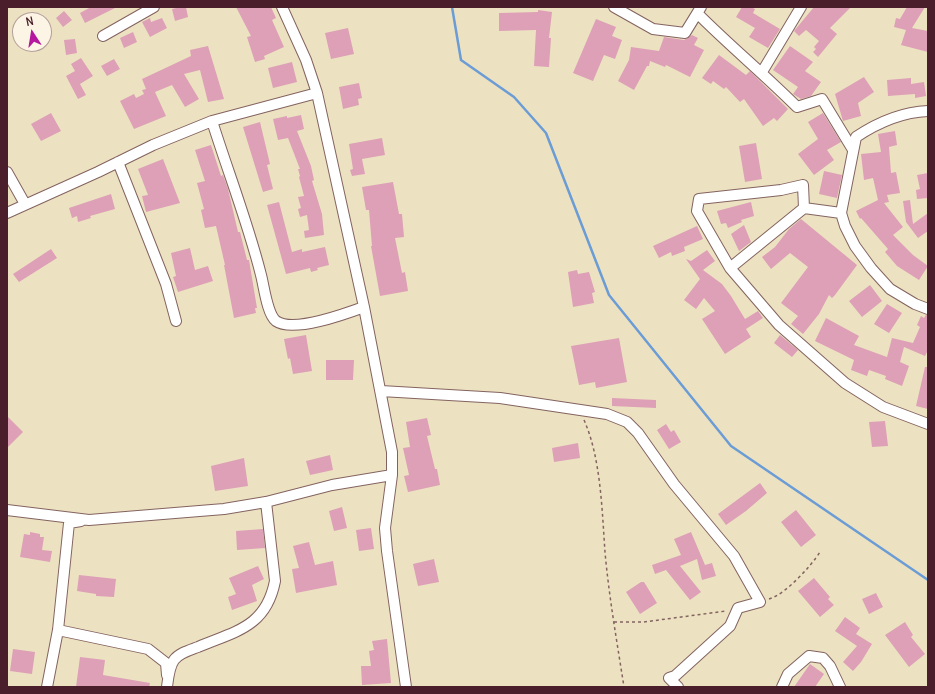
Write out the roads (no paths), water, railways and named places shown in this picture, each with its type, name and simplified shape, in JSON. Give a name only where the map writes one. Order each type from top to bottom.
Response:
[{"type":"street","points":[[103,36],[154,7]]},
{"type":"street","points":[[282,7],[306,60],[317,93],[381,391],[392,452],[392,475],[386,528],[387,550],[406,687]]},
{"type":"street","points":[[614,7],[654,29],[686,33],[699,10],[736,52],[762,72],[797,107],[822,99],[853,150]]},
{"type":"street","points":[[762,72],[801,7]]},
{"type":"street","points":[[7,213],[118,162],[153,144],[212,121],[317,93]]},
{"type":"street","points":[[928,111],[918,111],[892,119],[870,128],[856,137],[840,213],[855,246],[870,268],[890,289],[915,304],[928,309]]},
{"type":"street","points":[[212,121],[274,320],[284,324],[296,325],[345,314],[364,307]]},
{"type":"street","points":[[118,162],[166,284],[176,321]]},
{"type":"street","points":[[7,172],[25,204]]},
{"type":"street","points":[[804,208],[803,185],[782,190],[700,199],[697,211],[730,268],[779,325],[845,383],[883,407],[928,424]]},
{"type":"street","points":[[730,268],[804,208],[840,213]]},
{"type":"street","points":[[381,391],[500,398],[607,414],[627,422],[638,433],[674,484],[734,556],[760,602],[738,608],[730,626],[675,676],[669,678],[678,687]]},
{"type":"street","points":[[57,516],[57,521],[65,520],[69,523],[88,520],[224,509],[266,502],[332,485],[392,475]]},
{"type":"street","points":[[168,685],[174,660],[183,653],[243,628],[258,619],[265,609],[275,581],[266,502]]},
{"type":"street","points":[[7,510],[88,520]]},
{"type":"street","points":[[47,687],[58,630],[69,523]]},
{"type":"street","points":[[58,630],[148,650],[166,663],[168,685]]},
{"type":"street","points":[[782,687],[788,674],[809,656],[822,658],[830,666],[840,687]]},
{"type":"waterway","points":[[452,7],[461,60],[514,97],[546,133],[609,295],[731,446],[928,580]]}]
